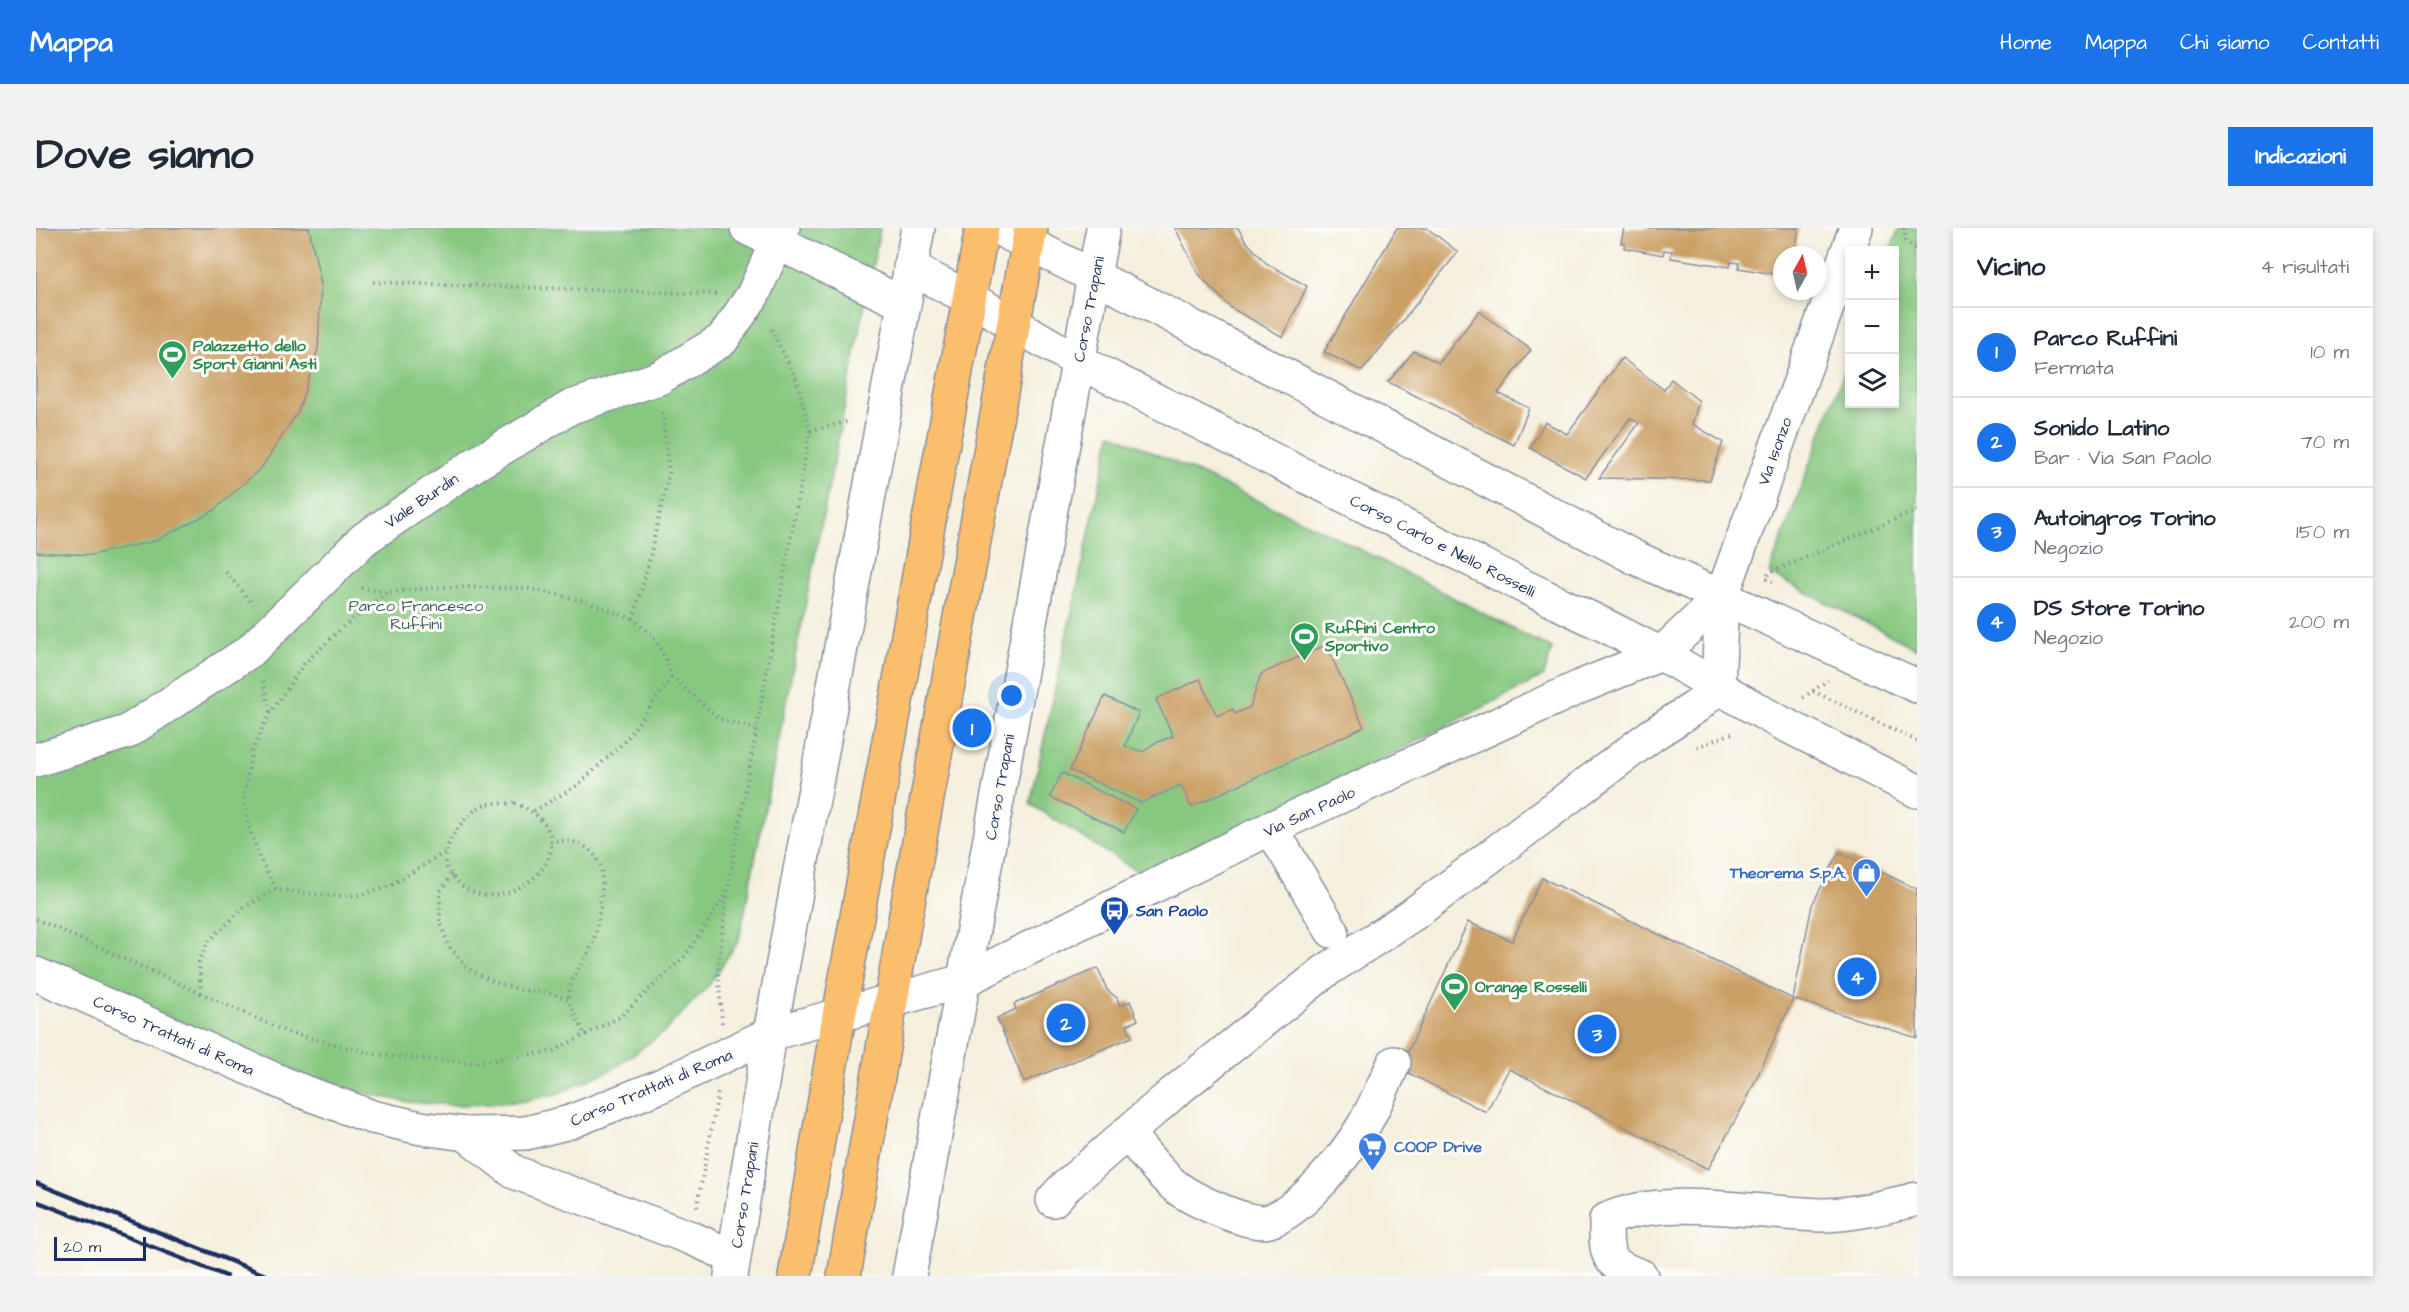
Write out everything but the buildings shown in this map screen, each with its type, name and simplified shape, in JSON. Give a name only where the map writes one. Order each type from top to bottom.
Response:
[{"type":"main road","points":[[795,1276],[839,1016],[982,228]]},
{"type":"main road","points":[[843,1276],[1029,236]]},
{"type":"street","points":[[747,228],[780,235],[904,304]]},
{"type":"street","name":"Corso Trapani","points":[[733,1267],[770,1034],[918,228]]},
{"type":"street","points":[[997,228],[1029,236],[1094,276],[1636,558],[1917,686]]},
{"type":"street","name":"Corso Trapani","points":[[909,1276],[1103,228]]},
{"type":"street","name":"Via Isonzo","points":[[1661,654],[1722,596],[1856,228]]},
{"type":"street","name":"Viale Burdin","points":[[36,760],[127,732],[250,651],[364,539],[474,465],[571,407],[659,378],[722,340],[753,295],[780,235]]},
{"type":"street","name":"Corso Carlo e Nello Rosselli","points":[[910,268],[969,298],[1078,361],[1661,654],[1772,718],[1917,791]]},
{"type":"street","points":[[1053,1200],[1127,1133],[1324,972],[1412,915],[1652,735],[1697,706],[1718,687],[1722,596]]},
{"type":"street","name":"Via San Paolo","points":[[963,981],[1271,828],[1582,686],[1661,654]]},
{"type":"street","points":[[1271,828],[1332,931]]},
{"type":"street","name":"Corso Trattati di Roma","points":[[36,974],[296,1089],[372,1117],[421,1128],[466,1134],[526,1133],[570,1122],[658,1087],[770,1034],[963,981]]},
{"type":"street","points":[[1127,1133],[1176,1187],[1209,1206],[1235,1216],[1267,1222],[1301,1203],[1329,1173],[1364,1125],[1394,1063]]},
{"type":"street","points":[[466,1134],[514,1172],[692,1238],[733,1267]]},
{"type":"street","points":[[1641,1276],[1620,1268],[1606,1253],[1606,1220],[1625,1211],[1682,1207],[1827,1215],[1917,1199]]},
{"type":"path","points":[[1904,228],[1906,242],[1917,250]]},
{"type":"path","points":[[373,282],[753,295],[798,380],[810,431],[727,892],[718,970],[725,1056],[692,1238]]},
{"type":"path","points":[[633,619],[646,574],[669,473],[659,378]]},
{"type":"path","points":[[1776,584],[1766,579],[1768,573],[1917,510]]},
{"type":"path","points":[[226,572],[273,628]]},
{"type":"path","points":[[276,889],[259,857],[248,825],[244,797],[252,751],[270,713],[304,664],[343,627],[387,592],[444,587],[526,588],[585,601],[633,619],[652,635],[665,657],[672,677],[719,719],[756,729]]},
{"type":"path","points":[[534,811],[578,785],[626,740],[672,677]]},
{"type":"path","points":[[1814,691],[1917,741]]},
{"type":"path","points":[[1695,747],[1772,718]]},
{"type":"path","points":[[514,803],[534,811],[547,825],[550,842],[548,863],[535,879],[515,890],[491,895],[475,893],[460,885],[446,864],[447,851],[467,815],[486,804],[514,803]]},
{"type":"path","points":[[550,842],[564,839],[578,842],[591,852],[601,866],[601,904],[593,942],[569,984],[568,1000],[585,1035]]},
{"type":"path","points":[[201,993],[199,962],[207,943],[243,908],[276,889],[330,896],[360,895],[388,887],[447,851]]},
{"type":"path","points":[[452,875],[440,891],[441,921],[448,945],[467,968],[494,982],[522,990],[554,994],[568,1000]]},
{"type":"path","points":[[36,918],[289,1033],[378,1054],[474,1064],[553,1051],[620,1017],[686,956],[727,892]]},
{"type":"green space","name":"Parco Francesco Ruffini","points":[[36,228],[880,228],[739,940],[709,985],[665,1031],[613,1069],[556,1094],[525,1101],[490,1104],[453,1105],[407,1102],[331,1086],[36,961]]},
{"type":"green space","points":[[1899,228],[1917,228],[1917,649],[1769,573],[1845,370],[1845,408],[1899,408],[1899,246],[1892,246]]},
{"type":"green space","name":"Ruffini Centro Sportivo","points":[[1111,433],[1332,535],[1552,649],[1544,676],[1149,879],[1030,804]]},
{"type":"railway","points":[[36,1183],[268,1276]]},
{"type":"railway","points":[[36,1201],[226,1276]]},
{"type":"place","name":"Palazzetto dello Sport Gianni Asti","points":[[172,380]]},
{"type":"place","name":"Ruffini Centro Sportivo","points":[[1304,662]]},
{"type":"place","name":"Parco Ruffini","points":[[972,728]]},
{"type":"place","name":"Theorema S.p.A.","points":[[1867,898]]},
{"type":"place","name":"San Paolo","points":[[1115,936]]},
{"type":"place","name":"DS Store Torino","points":[[1857,977]]},
{"type":"place","name":"Orange Rosselli","points":[[1454,1012]]},
{"type":"place","name":"Sonido Latino","points":[[1066,1023]]},
{"type":"place","name":"Autoingros Torino","points":[[1597,1034]]},
{"type":"place","name":"COOP Drive","points":[[1373,1172]]}]
